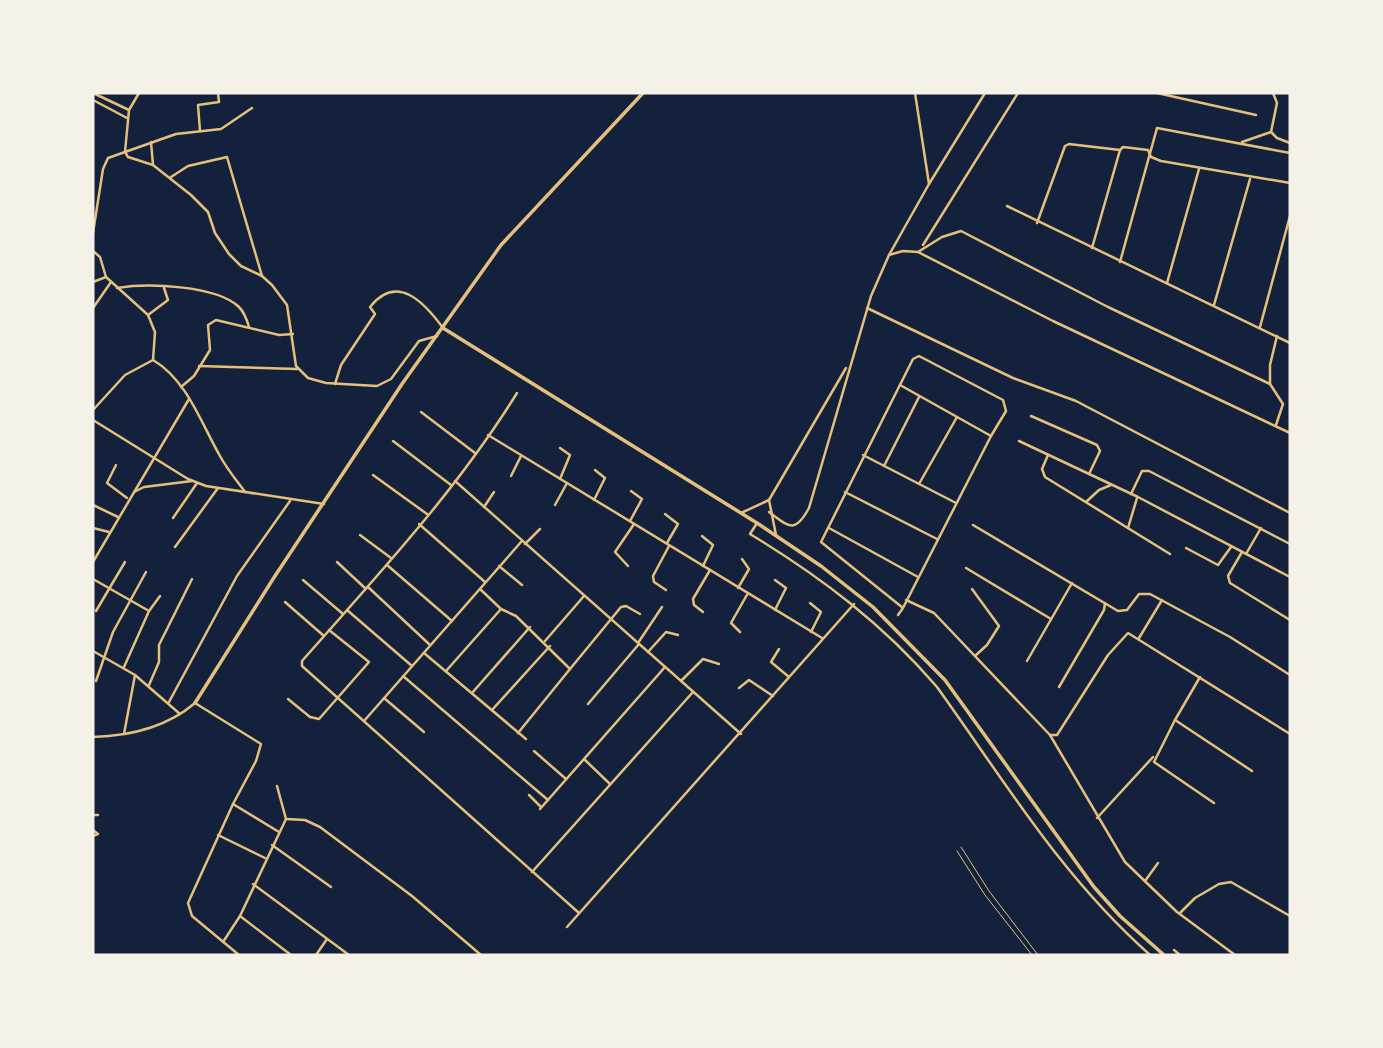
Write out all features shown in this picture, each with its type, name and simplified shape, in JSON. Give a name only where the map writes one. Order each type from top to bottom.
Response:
[{"type":"main road","points":[[195,703],[273,579],[501,245],[643,93]]},
{"type":"main road","points":[[443,328],[776,535],[873,607],[931,664],[1067,854],[1120,916],[1164,955]]},
{"type":"street","points":[[138,93],[129,110],[125,152],[128,157],[153,165],[171,177],[208,212],[215,233],[229,254],[241,266],[262,276],[287,305],[287,320],[293,334],[297,369]]},
{"type":"street","points":[[200,131],[198,105],[219,102],[218,93]]},
{"type":"street","points":[[915,93],[929,184]]},
{"type":"street","points":[[769,512],[788,526],[793,526],[802,521],[809,508],[867,308],[889,255],[985,93]]},
{"type":"street","points":[[918,252],[1018,93]]},
{"type":"street","points":[[1157,93],[1256,115]]},
{"type":"street","points":[[1271,132],[1277,103],[1273,93]]},
{"type":"street","points":[[93,96],[129,110]]},
{"type":"street","points":[[93,96],[128,118]]},
{"type":"street","points":[[93,233],[103,169],[108,158],[176,134],[227,127],[252,108]]},
{"type":"street","points":[[1120,262],[1157,128],[1191,137],[1242,142],[1290,153]]},
{"type":"street","points":[[1242,142],[1271,132]]},
{"type":"street","points":[[1271,132],[1277,138],[1290,143]]},
{"type":"street","points":[[151,142],[153,165]]},
{"type":"street","points":[[1037,223],[1065,146],[1077,143],[1120,150],[1123,147],[1147,150],[1151,157],[1199,169],[1250,179],[1290,183]]},
{"type":"street","points":[[1092,248],[1120,150]]},
{"type":"street","points":[[171,177],[188,166],[227,157],[262,276]]},
{"type":"street","points":[[1167,283],[1199,169]]},
{"type":"street","points":[[1214,305],[1250,179]]},
{"type":"street","points":[[1007,206],[1037,223],[1290,343]]},
{"type":"street","points":[[1259,327],[1290,216]]},
{"type":"street","points":[[922,248],[961,231],[1096,301],[1270,384]]},
{"type":"street","points":[[93,251],[100,257],[106,276],[111,282],[148,315],[155,332],[153,360]]},
{"type":"street","points":[[889,255],[903,251],[918,252],[1065,327],[1290,433]]},
{"type":"street","points":[[93,282],[106,276]]},
{"type":"street","points":[[93,309],[111,282]]},
{"type":"street","points":[[117,288],[200,288],[231,301],[242,309],[249,327]]},
{"type":"street","points":[[148,315],[168,300],[164,288]]},
{"type":"street","points":[[335,383],[341,365],[375,314],[370,307],[382,294],[395,290],[410,296],[431,312],[443,328]]},
{"type":"street","points":[[867,308],[1013,378],[1076,401],[1290,513]]},
{"type":"street","points":[[181,388],[194,376],[210,350],[208,325],[216,320],[279,335],[293,334]]},
{"type":"street","points":[[199,366],[297,369],[308,378],[377,386],[391,379],[419,341],[437,336]]},
{"type":"street","points":[[1276,425],[1283,404],[1270,384],[1269,366],[1277,336]]},
{"type":"street","points":[[898,615],[903,608],[1006,405],[1003,400],[915,356],[821,539],[822,544],[903,608]]},
{"type":"street","points":[[153,360],[170,370],[199,412],[220,456],[245,492]]},
{"type":"street","points":[[93,410],[125,375],[153,360]]},
{"type":"street","points":[[776,535],[769,512],[769,500],[850,362]]},
{"type":"street","points":[[899,385],[991,436]]},
{"type":"street","points":[[517,393],[451,485],[387,565],[302,661],[306,672],[579,913]]},
{"type":"street","points":[[884,466],[919,396]]},
{"type":"street","points":[[93,562],[189,399]]},
{"type":"street","points":[[421,412],[475,453]]},
{"type":"street","points":[[1031,416],[1097,445],[1100,451],[1089,474]]},
{"type":"street","points":[[919,484],[957,417]]},
{"type":"street","points":[[93,420],[197,483],[324,504]]},
{"type":"street","points":[[488,435],[822,638]]},
{"type":"street","points":[[393,441],[451,485]]},
{"type":"street","points":[[1019,441],[1138,497],[1290,578]]},
{"type":"street","points":[[560,448],[570,458],[560,479]]},
{"type":"street","points":[[863,455],[956,503]]},
{"type":"street","points":[[1048,455],[1042,469],[1043,475],[1170,554]]},
{"type":"street","points":[[511,476],[522,456]]},
{"type":"street","points":[[116,465],[107,483],[128,499]]},
{"type":"street","points":[[594,500],[605,481],[604,475],[595,470]]},
{"type":"street","points":[[1131,494],[1142,471],[1149,471],[1290,544]]},
{"type":"street","points":[[373,475],[427,514]]},
{"type":"street","points":[[131,494],[144,487],[192,481]]},
{"type":"street","points":[[454,481],[741,734]]},
{"type":"street","points":[[173,518],[197,483]]},
{"type":"street","points":[[555,505],[567,483]]},
{"type":"street","points":[[1086,502],[1099,490],[1111,485]]},
{"type":"street","points":[[175,547],[218,488]]},
{"type":"street","points":[[628,566],[615,552],[642,499],[631,491]]},
{"type":"street","points":[[484,507],[494,492]]},
{"type":"street","points":[[845,492],[937,540]]},
{"type":"street","points":[[1128,528],[1138,497]]},
{"type":"street","points":[[169,702],[241,568],[290,500]]},
{"type":"street","points":[[741,513],[769,500]]},
{"type":"street","points":[[93,505],[118,517]]},
{"type":"street","points":[[665,514],[678,524],[653,576],[654,582],[666,590]]},
{"type":"street","points":[[757,523],[750,534],[854,604],[892,636],[937,687],[1059,861],[1086,894],[1150,955]]},
{"type":"street","points":[[419,524],[485,583]]},
{"type":"street","points":[[973,525],[1123,612],[1139,594],[1150,594],[1290,675]]},
{"type":"street","points":[[93,527],[109,532]]},
{"type":"street","points":[[828,528],[918,577]]},
{"type":"street","points":[[1261,528],[1228,576],[1230,583],[1290,620]]},
{"type":"street","points":[[364,721],[499,566],[540,529]]},
{"type":"street","points":[[360,535],[392,558]]},
{"type":"street","points":[[702,536],[713,545],[703,566]]},
{"type":"street","points":[[1186,548],[1218,565],[1231,546]]},
{"type":"street","points":[[738,587],[749,569],[742,559]]},
{"type":"street","points":[[96,611],[125,562]]},
{"type":"street","points":[[337,562],[430,645]]},
{"type":"street","points":[[387,565],[452,621]]},
{"type":"street","points":[[499,566],[523,585]]},
{"type":"street","points":[[966,568],[1051,618]]},
{"type":"street","points":[[703,612],[694,605],[693,599],[710,570]]},
{"type":"street","points":[[96,681],[103,657],[128,601],[146,572]]},
{"type":"street","points":[[93,579],[149,611]]},
{"type":"street","points":[[149,685],[159,662],[159,645],[192,579]]},
{"type":"street","points":[[303,580],[343,614]]},
{"type":"street","points":[[775,580],[786,588],[775,610]]},
{"type":"street","points":[[1027,661],[1072,583]]},
{"type":"street","points":[[480,589],[501,609],[516,616],[545,641],[570,669]]},
{"type":"street","points":[[972,589],[999,626],[987,645],[975,656]]},
{"type":"street","points":[[740,632],[731,623],[748,593]]},
{"type":"street","points":[[124,668],[149,611],[160,596]]},
{"type":"street","points":[[545,641],[584,596]]},
{"type":"street","points":[[906,600],[934,613],[1049,735],[1117,852],[1199,930],[1236,955]]},
{"type":"street","points":[[1139,638],[1162,600]]},
{"type":"street","points":[[285,602],[324,636]]},
{"type":"street","points":[[810,603],[821,612],[811,632]]},
{"type":"street","points":[[1059,687],[1104,610],[1105,603]]},
{"type":"street","points":[[567,927],[854,604]]},
{"type":"street","points":[[518,733],[623,606],[639,614]]},
{"type":"street","points":[[588,704],[639,644],[662,607]]},
{"type":"street","points":[[446,671],[501,609]]},
{"type":"street","points":[[347,610],[412,666]]},
{"type":"street","points":[[472,693],[530,628]]},
{"type":"street","points":[[288,699],[314,719],[322,718],[369,662],[329,630]]},
{"type":"street","points":[[648,652],[666,632],[678,635]]},
{"type":"street","points":[[1049,735],[1057,735],[1122,635],[1133,634],[1290,734]]},
{"type":"street","points":[[492,710],[550,646]]},
{"type":"street","points":[[779,649],[771,662],[789,677]]},
{"type":"street","points":[[93,651],[149,685],[180,714]]},
{"type":"street","points":[[424,653],[526,740]]},
{"type":"street","points":[[681,681],[703,659],[719,664]]},
{"type":"street","points":[[529,795],[540,808],[665,667]]},
{"type":"street","points":[[124,735],[135,675]]},
{"type":"street","points":[[403,676],[548,800]]},
{"type":"street","points":[[1097,818],[1153,757],[1200,677]]},
{"type":"street","points":[[739,688],[749,680],[773,696]]},
{"type":"street","points":[[532,872],[694,692]]},
{"type":"street","points":[[384,698],[424,732]]},
{"type":"street","points":[[93,737],[124,735],[180,714],[195,703],[260,741],[256,761],[196,880],[188,909],[239,955]]},
{"type":"street","points":[[1175,720],[1252,771]]},
{"type":"street","points":[[534,751],[566,779]]},
{"type":"street","points":[[1153,757],[1159,768],[1214,803]]},
{"type":"street","points":[[584,760],[610,784]]},
{"type":"street","points":[[223,942],[240,916],[265,858],[286,819],[277,786]]},
{"type":"street","points":[[233,804],[279,832]]},
{"type":"street","points":[[286,819],[305,820],[320,827],[412,896],[481,955]]},
{"type":"street","points":[[93,830],[98,834],[93,836]]},
{"type":"street","points":[[218,835],[265,858]]},
{"type":"street","points":[[272,845],[331,887]]},
{"type":"street","points":[[1145,881],[1158,863]]},
{"type":"street","points":[[1180,913],[1195,898],[1219,884],[1231,882],[1290,916]]},
{"type":"street","points":[[253,884],[349,955]]},
{"type":"street","points":[[240,916],[291,955]]},
{"type":"street","points":[[316,955],[327,939]]},
{"type":"street","points":[[1174,950],[1181,955]]},
{"type":"lane","points":[[961,847],[1001,908],[1038,955]]},
{"type":"lane","points":[[957,851],[985,895],[1032,955]]}]
